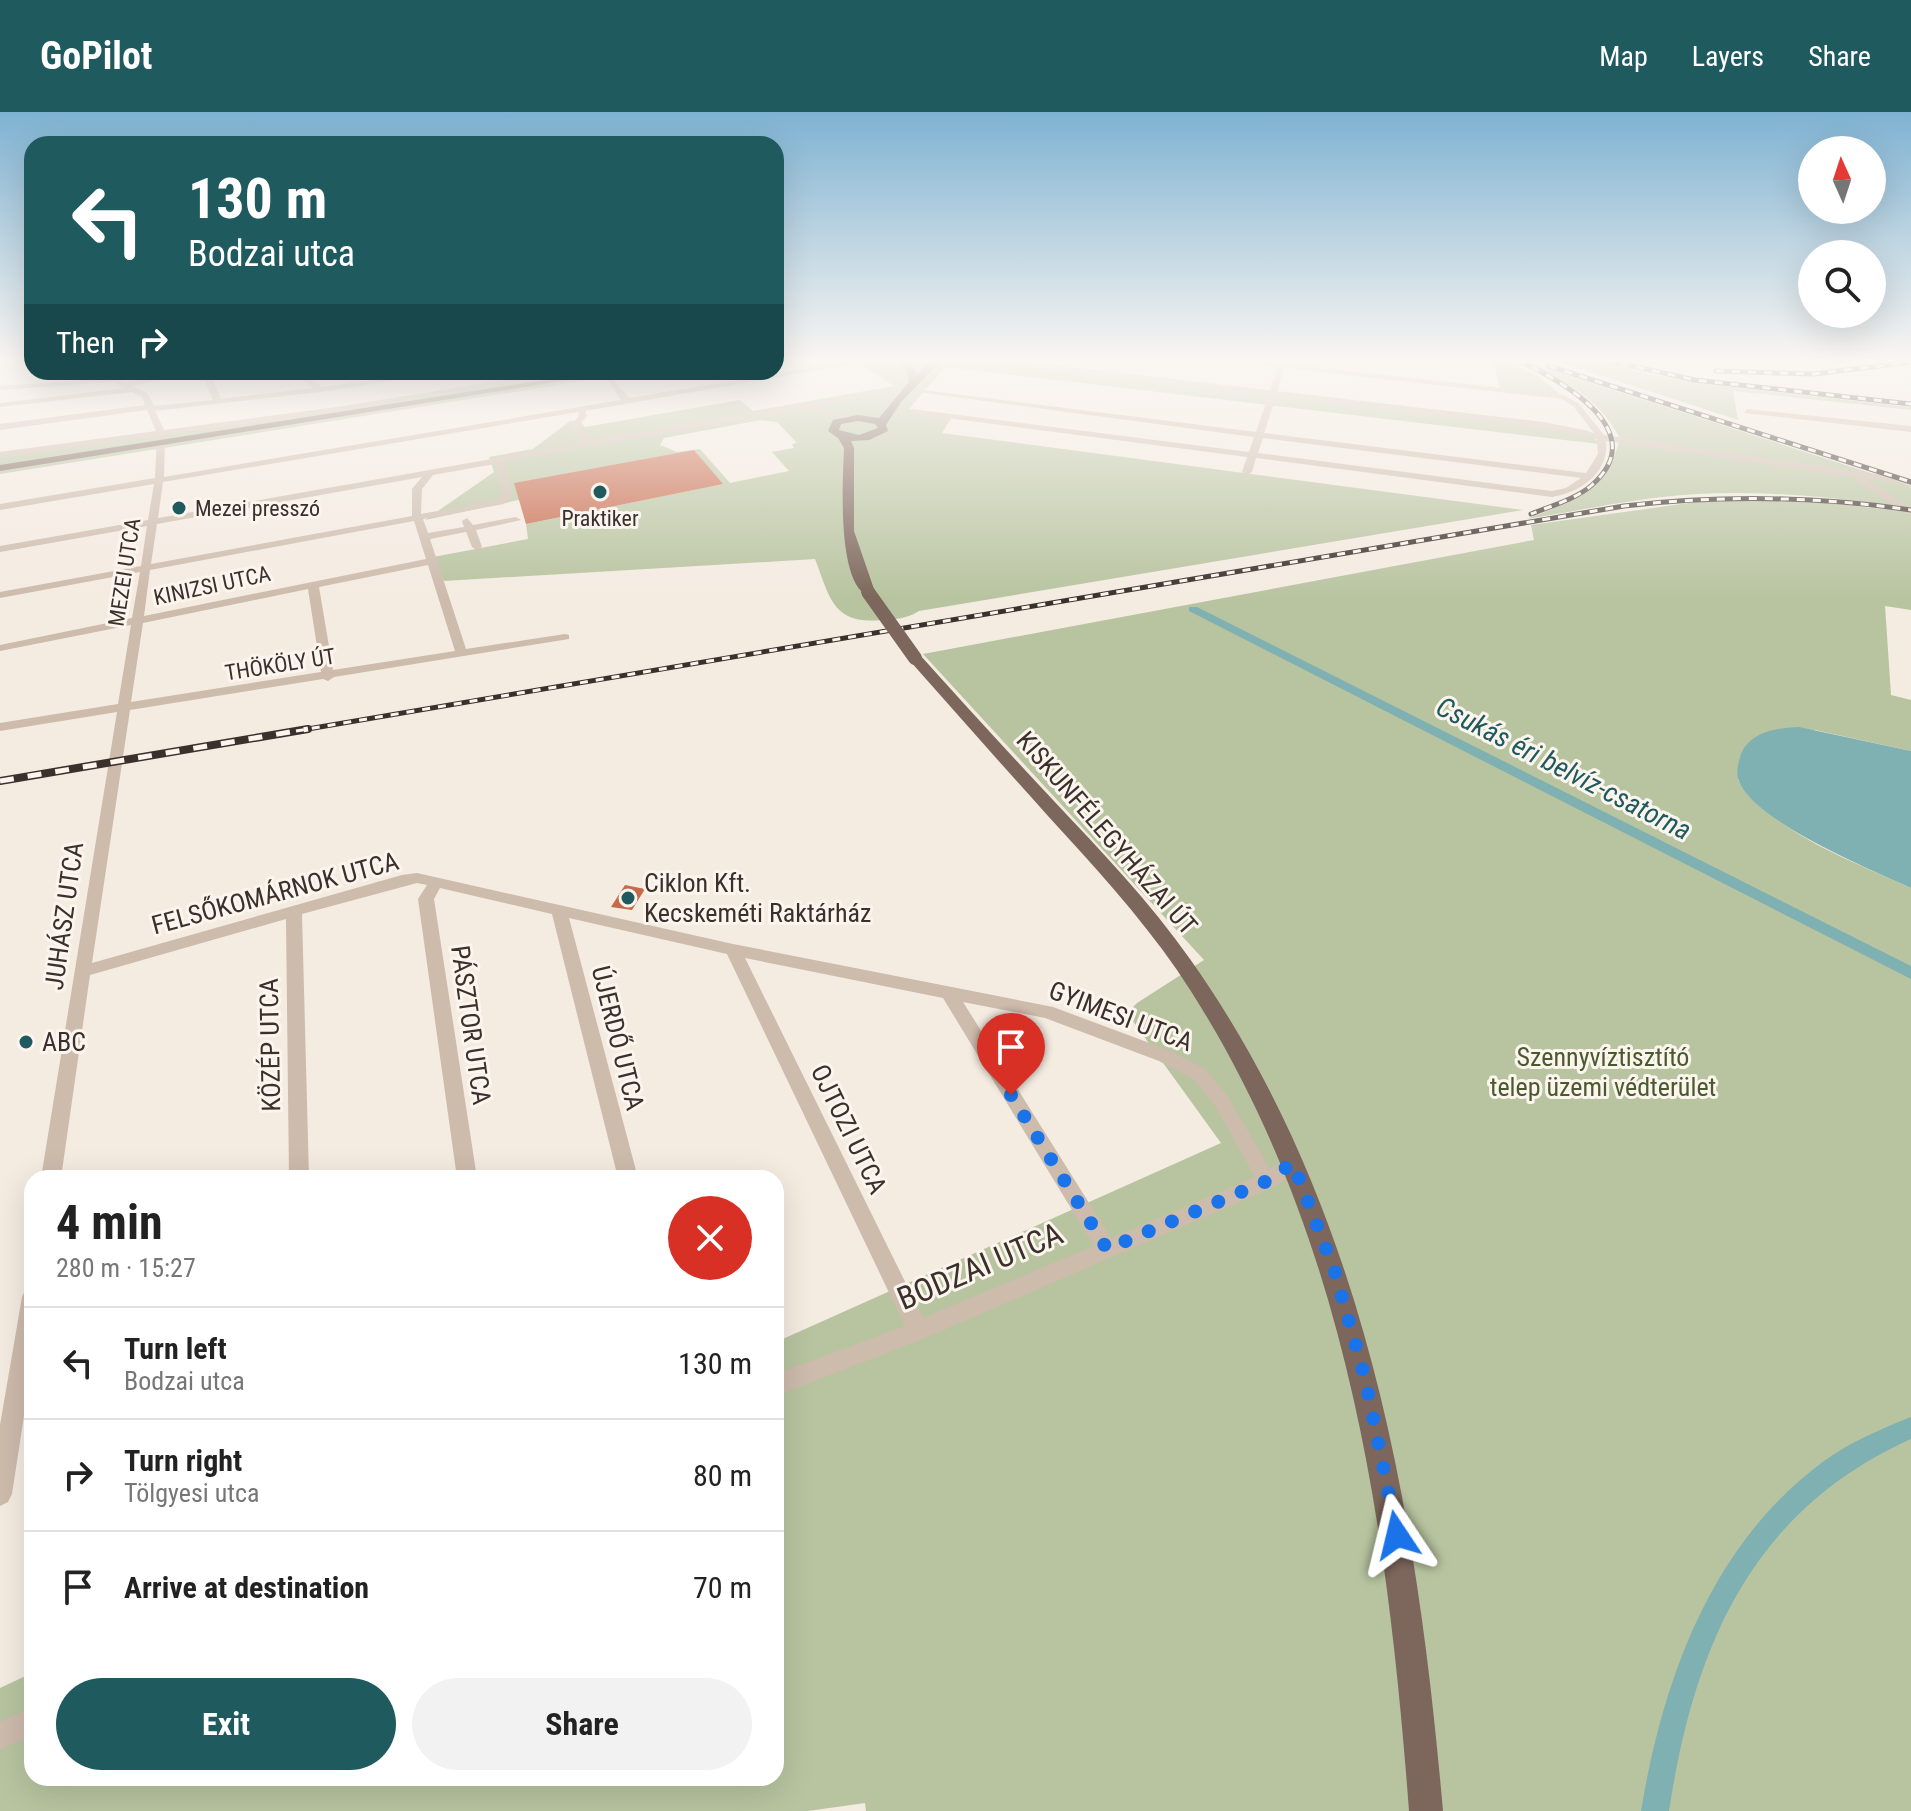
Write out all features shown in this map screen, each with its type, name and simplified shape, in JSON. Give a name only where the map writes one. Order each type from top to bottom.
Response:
[{"type":"main road","points":[[0,468],[159,439]]},
{"type":"main road","name":"KISKUNFÉLEGYHÁZAI ÚT","points":[[846,439],[850,470],[848,531],[868,592],[915,658],[1153,923],[1232,1038],[1273,1115],[1335,1272],[1365,1378],[1381,1452],[1411,1634],[1426,1811]]},
{"type":"main road","name":"KISKUNFÉLEGYHÁZAI ÚT","points":[[850,470],[865,439]]},
{"type":"street","points":[[0,455],[158,439]]},
{"type":"street","name":"MEZEI UTCA","points":[[118,756],[159,481],[161,439]]},
{"type":"street","points":[[0,507],[407,439]]},
{"type":"street","points":[[584,439],[588,444]]},
{"type":"street","points":[[0,549],[614,439]]},
{"type":"street","points":[[1121,439],[1564,494],[1574,489],[1600,460],[1601,439]]},
{"type":"street","points":[[1247,472],[1258,439]]},
{"type":"street","points":[[1293,439],[1587,476]]},
{"type":"street","points":[[1610,439],[1911,482]]},
{"type":"street","points":[[498,460],[508,494],[501,502]]},
{"type":"street","points":[[430,472],[417,489],[418,517],[462,655]]},
{"type":"street","points":[[1854,475],[1911,513]]},
{"type":"street","points":[[0,595],[501,502],[512,506],[518,524],[469,528],[424,537]]},
{"type":"street","points":[[463,508],[477,547]]},
{"type":"street","name":"KINIZSI UTCA","points":[[3,648],[431,561]]},
{"type":"street","points":[[313,585],[328,677]]},
{"type":"street","name":"THÖKÖLY ÚT","points":[[0,727],[565,637]]},
{"type":"street","points":[[0,664],[3,648]]},
{"type":"street","name":"JUHÁSZ UTCA","points":[[52,1170],[118,756]]},
{"type":"street","name":"FELSŐKOMÁRNOK UTCA","points":[[85,971],[417,878],[733,950],[948,992]]},
{"type":"street","name":"PÁSZTOR UTCA","points":[[436,882],[426,899],[466,1170]]},
{"type":"street","name":"ÚJERDŐ UTCA","points":[[559,910],[626,1170]]},
{"type":"street","name":"KÖZÉP UTCA","points":[[294,912],[299,1170]]},
{"type":"street","name":"OJTOZI UTCA","points":[[733,950],[918,1331]]},
{"type":"street","points":[[948,992],[1107,1249]]},
{"type":"street","name":"GYIMESI UTCA","points":[[948,992],[1047,1012],[1165,1056],[1199,1074],[1220,1099],[1267,1181]]},
{"type":"street","name":"BODZAI UTCA","points":[[784,1382],[918,1331],[1267,1181],[1293,1163]]},
{"type":"street","points":[[0,1494],[24,1346]]},
{"type":"street","points":[[0,1736],[24,1725]]},
{"type":"green space","points":[[103,439],[217,439],[0,474],[0,453]]},
{"type":"green space","points":[[546,439],[663,439],[660,445],[677,452],[700,449],[730,483],[789,471],[772,452],[794,448],[792,444],[797,443],[793,439],[989,439],[1523,510],[919,611],[905,617],[882,620],[853,618],[843,613],[830,597],[815,559],[444,581],[433,557],[528,539],[526,524],[722,484],[694,450],[519,500],[425,520],[494,472],[489,457],[533,449]]},
{"type":"green space","points":[[1559,439],[1595,439],[1599,444]]},
{"type":"green space","points":[[1620,439],[1766,439],[1911,486],[1911,508],[1804,496],[1724,493],[1654,498],[1527,519],[1586,492],[1607,471]]},
{"type":"green space","name":"Szennyvíztisztító telep üzemi védterület","points":[[1717,499],[1800,500],[1911,512],[1911,610],[1885,606],[1891,695],[1911,700],[1911,751],[1815,730],[1738,780],[1754,799],[1794,831],[1911,888],[1911,1811],[866,1811],[865,1803],[808,1811],[0,1811],[0,1688],[24,1677],[24,1786],[784,1786],[784,1338],[1221,1143],[1127,1013],[1137,1003],[1204,960],[923,654],[1534,540],[1531,525]]},
{"type":"water","points":[[1799,727],[1911,751],[1911,888],[1787,827],[1747,794],[1737,772],[1745,746],[1766,732]]},
{"type":"building","name":"Praktiker","points":[[694,450],[723,484],[526,524],[514,483]]},
{"type":"building","name":"Ciklon Kft. Kecskeméti Raktárház","points":[[625,885],[645,889],[632,910],[611,907]]},
{"type":"waterway","name":"Csukás éri belvíz-csatorna","points":[[1193,609],[1911,973]]},
{"type":"waterway","points":[[1655,1811],[1674,1715],[1689,1668],[1731,1580],[1759,1539],[1792,1503],[1849,1458],[1911,1428]]},
{"type":"railway","points":[[1531,514],[1571,498],[1592,485],[1608,465],[1610,439]]},
{"type":"railway","points":[[1778,439],[1911,482]]},
{"type":"railway","points":[[296,731],[1624,506],[1696,500],[1768,499],[1839,502],[1911,510]]},
{"type":"railway","points":[[0,781],[308,729]]},
{"type":"place","name":"Praktiker","points":[[600,492]]},
{"type":"place","name":"Mezei presszó","points":[[179,508]]},
{"type":"place","name":"Ciklon Kft. Kecskeméti Raktárház","points":[[628,898]]},
{"type":"place","name":"ABC","points":[[26,1042]]},
{"type":"route","points":[[1011,1095],[1107,1249],[1267,1181],[1293,1163],[1335,1272],[1365,1378],[1397,1535]]}]
